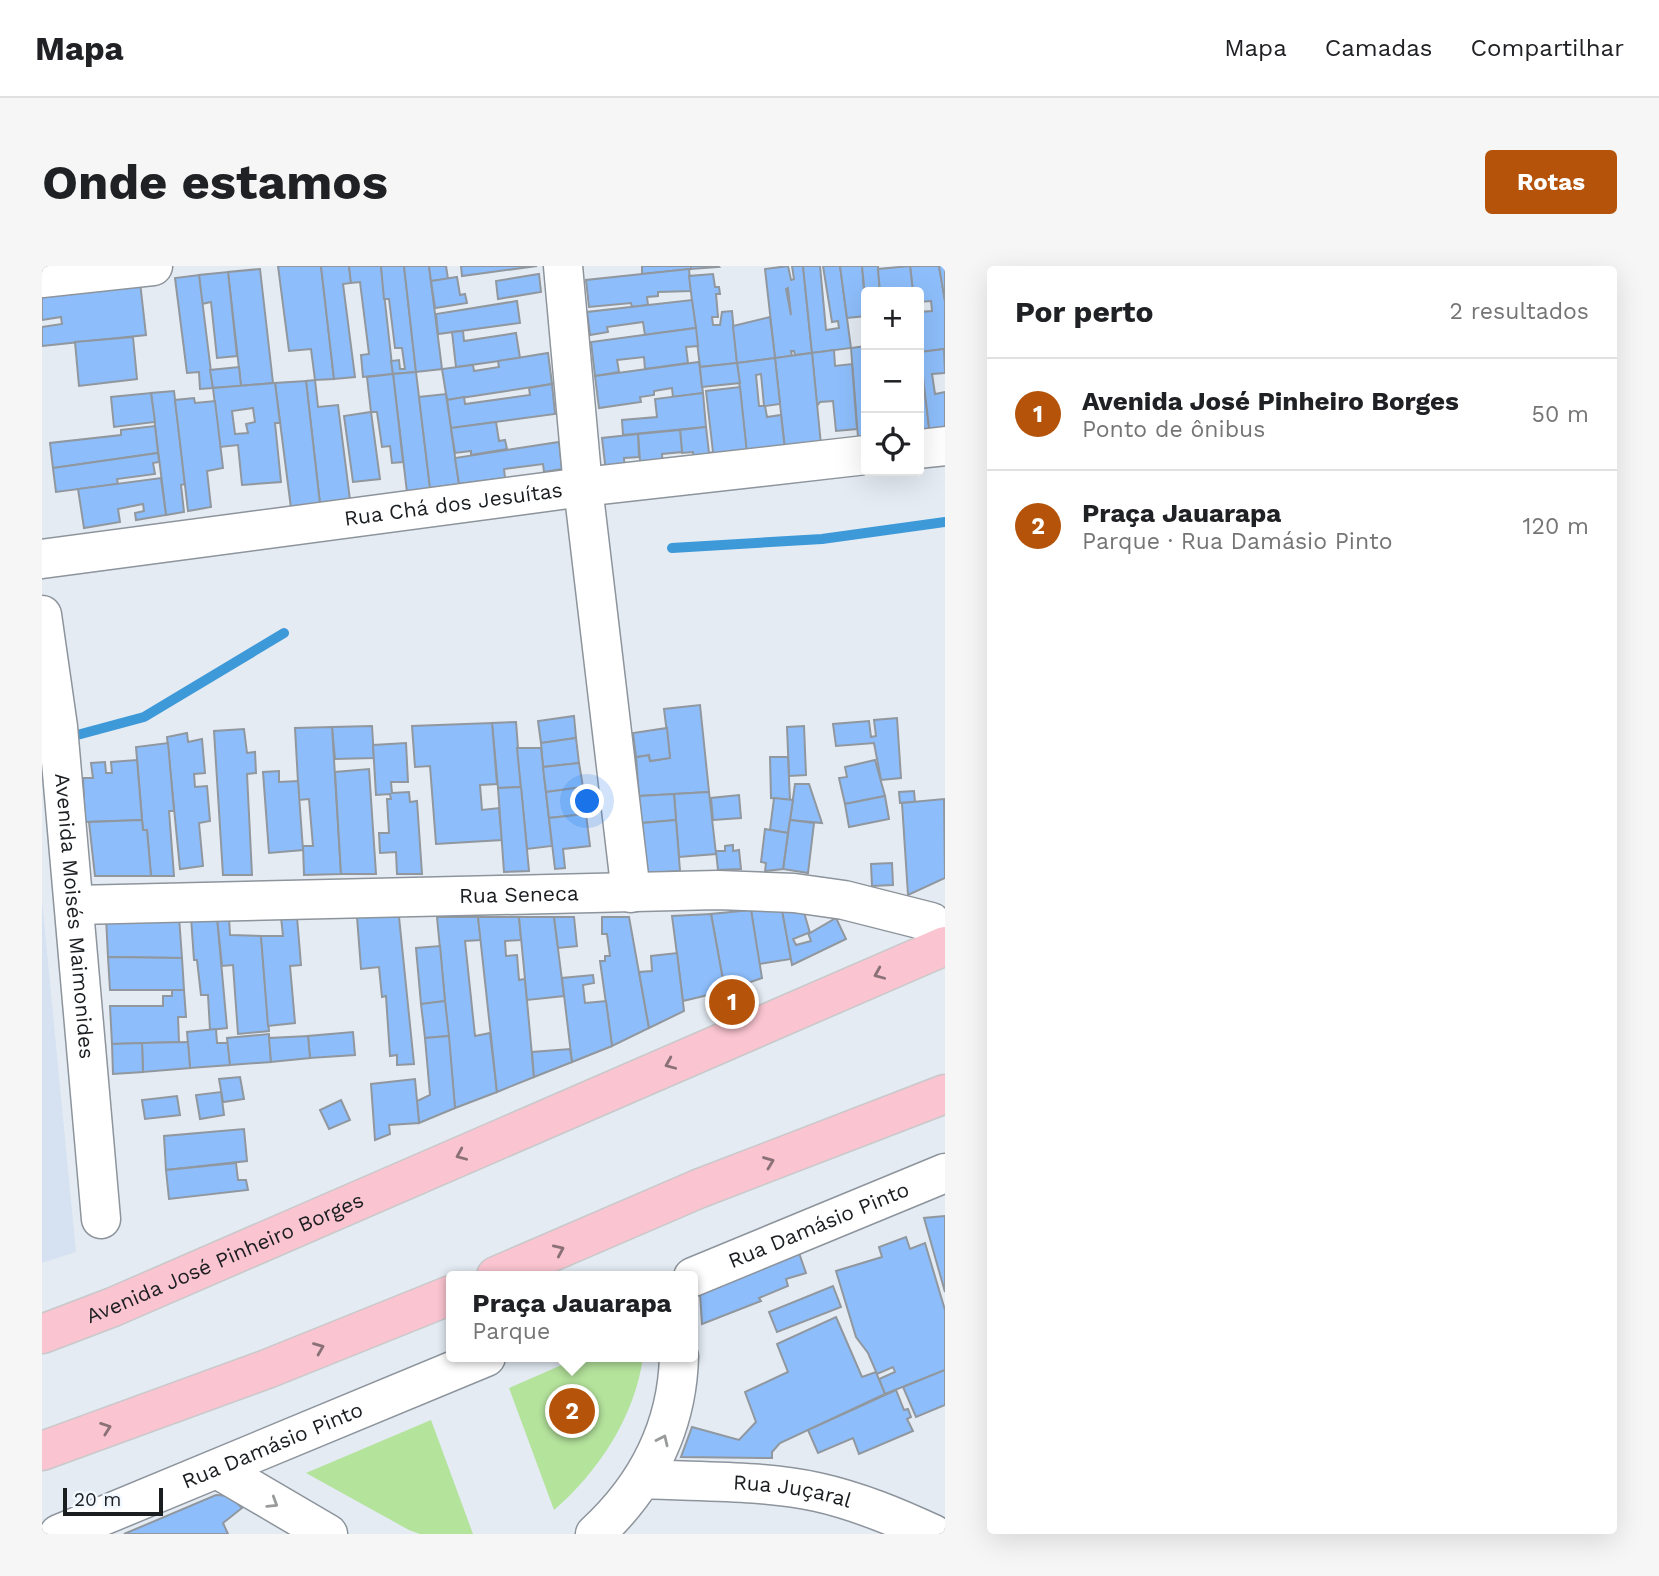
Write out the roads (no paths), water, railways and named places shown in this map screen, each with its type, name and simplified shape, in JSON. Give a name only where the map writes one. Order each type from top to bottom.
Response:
[{"type":"main road","name":"Avenida José Pinheiro Borges","points":[[42,1334],[113,1307],[941,932]]},
{"type":"main road","points":[[508,1271],[698,1189],[945,1094]]},
{"type":"main road","points":[[42,1451],[267,1369],[446,1297]]},
{"type":"street","points":[[42,278],[153,266]]},
{"type":"street","points":[[563,266],[583,486],[631,893]]},
{"type":"street","points":[[924,448],[945,446]]},
{"type":"street","name":"Rua Chá dos Jesuítas","points":[[42,559],[583,486],[861,456]]},
{"type":"street","name":"Avenida Moisés Maimonides","points":[[42,615],[58,727],[76,905],[101,1219]]},
{"type":"street","name":"Rua Seneca","points":[[76,905],[718,890],[794,893],[844,900],[941,932]]},
{"type":"street","name":"Rua Damásio Pinto","points":[[698,1276],[945,1173]]},
{"type":"street","name":"Rua Damásio Pinto","points":[[59,1534],[219,1470],[474,1362]]},
{"type":"street","points":[[596,1534],[644,1479],[670,1425],[678,1362]]},
{"type":"street","points":[[219,1470],[328,1534]]},
{"type":"street","name":"Rua Juçaral","points":[[644,1479],[761,1484],[817,1492],[883,1511],[933,1534]]},
{"type":"waterway","points":[[672,548],[822,539],[945,522]]},
{"type":"waterway","points":[[66,738],[144,717],[284,633]]},
{"type":"place","name":"Avenida José Pinheiro Borges","points":[[732,1002]]},
{"type":"place","name":"Praça Jauarapa","points":[[572,1411]]}]
